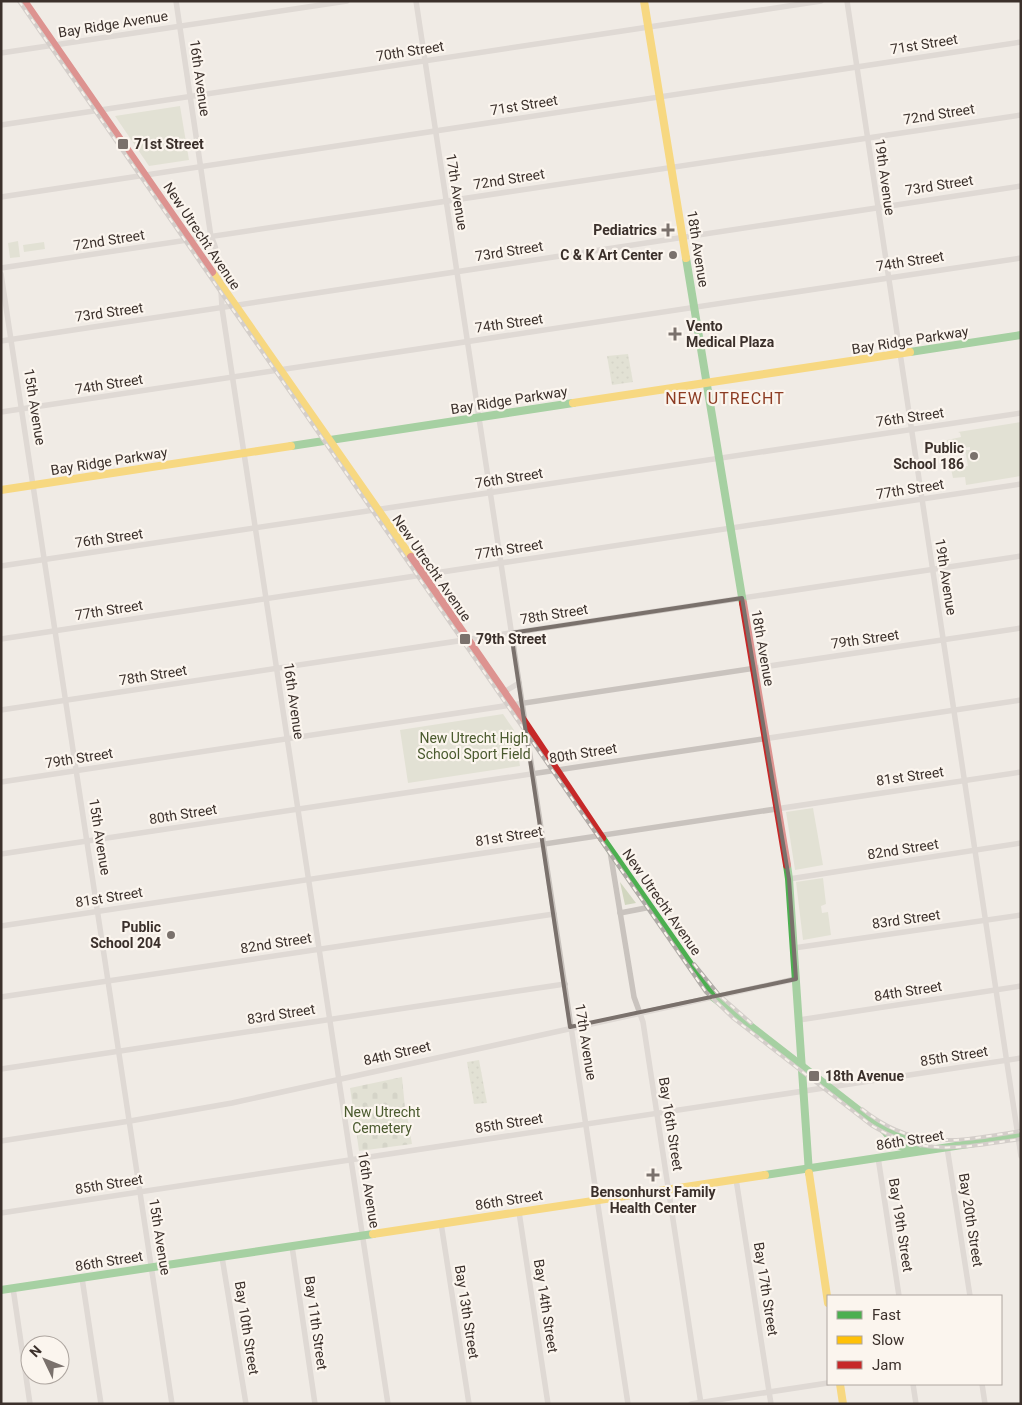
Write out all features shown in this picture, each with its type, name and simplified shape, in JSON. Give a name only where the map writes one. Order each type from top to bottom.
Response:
[{"type":"street","name":"New Utrecht Avenue","points":[[24,1],[504,692],[609,849],[713,997],[802,1066],[827,1088],[884,1130],[894,1144],[917,1152]]},
{"type":"street","name":"16th Avenue","points":[[176,1],[211,237],[214,243],[221,286],[222,308],[267,598],[286,738],[388,1404]]},
{"type":"street","name":"Bay Ridge Avenue","points":[[1,53],[347,1]]},
{"type":"street","name":"17th Avenue","points":[[416,1],[628,1404]]},
{"type":"street","name":"18th Avenue","points":[[644,1],[789,878],[808,1168],[827,1296]]},
{"type":"street","name":"70th Street","points":[[1,125],[822,1]]},
{"type":"street","name":"19th Avenue","points":[[847,1],[1021,1156]]},
{"type":"street","name":"71st Street","points":[[1,197],[1021,42]]},
{"type":"street","name":"72nd Street","points":[[1,268],[1021,115]]},
{"type":"street","name":"73rd Street","points":[[1,341],[1021,186]]},
{"type":"street","name":"74th Street","points":[[1,412],[1021,258]]},
{"type":"street","name":"15th Avenue","points":[[1,274],[23,409],[44,560],[67,700],[172,1404]]},
{"type":"street","name":"Bay Ridge Parkway","points":[[1,490],[1021,335]]},
{"type":"street","name":"76th Street","points":[[1,566],[1021,413]]},
{"type":"street","name":"77th Street","points":[[1,639],[1021,484]]},
{"type":"street","name":"78th Street","points":[[1,710],[1021,556]]},
{"type":"street","name":"79th Street","points":[[1,782],[1021,628]]},
{"type":"street","points":[[504,692],[519,683]]},
{"type":"street","name":"80th Street","points":[[1,854],[1021,700]]},
{"type":"street","name":"81st Street","points":[[1,926],[1021,772]]},
{"type":"street","name":"82nd Street","points":[[789,878],[1021,843]]},
{"type":"street","name":"Bay 16th Street","points":[[609,849],[634,997],[643,1022],[701,1403]]},
{"type":"street","points":[[620,912],[651,907]]},
{"type":"street","name":"82nd Street","points":[[1,997],[554,914]]},
{"type":"street","name":"83rd Street","points":[[794,948],[1021,915]]},
{"type":"street","name":"84th Street","points":[[1,1141],[130,1122],[232,1102],[796,979]]},
{"type":"street","name":"83rd Street","points":[[1,1069],[565,984]]},
{"type":"street","name":"84th Street","points":[[799,1020],[1021,986]]},
{"type":"street","name":"85th Street","points":[[1,1213],[1021,1058]]},
{"type":"street","name":"New Utrecht Avenue","points":[[884,1130],[894,1131],[912,1141],[917,1152]]},
{"type":"street","name":"86th Street","points":[[1,1290],[1019,1136]]},
{"type":"street","name":"Bay 20th Street","points":[[947,1147],[970,1295]]},
{"type":"street","name":"Bay 19th Street","points":[[878,1157],[899,1295]]},
{"type":"street","name":"Bay 17th Street","points":[[736,1179],[771,1404]]},
{"type":"street","name":"Bay 14th Street","points":[[518,1212],[548,1404]]},
{"type":"street","name":"Bay 13th Street","points":[[441,1223],[469,1404]]},
{"type":"street","name":"Bay 11th Street","points":[[292,1246],[315,1404]]},
{"type":"street","name":"Bay 10th Street","points":[[222,1256],[246,1404]]},
{"type":"street","points":[[82,1278],[100,1404]]},
{"type":"street","points":[[13,1288],[30,1404]]},
{"type":"street","points":[[691,1404],[827,1383]]},
{"type":"street","points":[[840,1385],[843,1404]]},
{"type":"street","points":[[913,1385],[916,1404]]},
{"type":"street","points":[[982,1385],[985,1404]]},
{"type":"highlighted area","points":[[742,598],[789,879],[796,979],[570,1027],[511,633]]},
{"type":"green space","points":[[180,106],[189,160],[149,166],[115,116]]},
{"type":"green space","points":[[18,241],[20,257],[10,258],[8,243]]},
{"type":"green space","points":[[44,242],[45,249],[24,252],[23,245]]},
{"type":"green space","points":[[628,354],[633,382],[612,385],[607,356]]},
{"type":"green space","name":"Public School 186","points":[[1021,422],[1021,476],[966,485],[965,477],[953,478],[951,469],[968,466],[965,450],[970,450],[970,447],[948,450],[947,440],[961,437],[958,432]]},
{"type":"green space","name":"New Utrecht High School Sport Field","points":[[503,714],[514,730],[520,766],[408,783],[400,730]]},
{"type":"green space","points":[[813,808],[823,865],[795,870],[786,812]]},
{"type":"green space","points":[[823,878],[826,904],[821,906],[822,913],[828,912],[831,935],[803,940],[796,882]]},
{"type":"green space","points":[[620,882],[636,903],[625,905]]},
{"type":"green space","points":[[479,1060],[487,1103],[474,1104],[467,1062]]},
{"type":"green space","name":"New Utrecht Cemetery","points":[[402,1077],[405,1108],[412,1144],[359,1151],[350,1088]]},
{"type":"railway","points":[[19,1],[706,992],[733,1018],[871,1125],[890,1135],[926,1146],[944,1147],[962,1147],[1021,1139]]},
{"type":"railway","points":[[694,964],[719,995],[751,1023]]},
{"type":"railway","points":[[862,1109],[882,1123],[901,1132],[938,1140],[977,1138],[1021,1131]]},
{"type":"traffic: fast","points":[[686,258],[743,603]]},
{"type":"traffic: fast","points":[[910,352],[1021,335]]},
{"type":"traffic: fast","points":[[291,446],[573,403]]},
{"type":"traffic: fast","points":[[602,838],[713,997],[884,1130],[891,1139],[902,1147],[917,1151]]},
{"type":"traffic: fast","points":[[787,865],[809,1173]]},
{"type":"traffic: fast","points":[[884,1130],[904,1136],[917,1151]]},
{"type":"traffic: fast","points":[[765,1175],[1021,1136]]},
{"type":"traffic: fast","points":[[1,1290],[373,1234]]},
{"type":"traffic: slow","points":[[644,1],[686,258]]},
{"type":"traffic: slow","points":[[212,272],[411,557]]},
{"type":"traffic: slow","points":[[573,403],[910,352]]},
{"type":"traffic: slow","points":[[1,490],[291,446]]},
{"type":"traffic: slow","points":[[809,1173],[827,1296]]},
{"type":"traffic: slow","points":[[373,1234],[765,1175]]},
{"type":"traffic: slow","points":[[840,1385],[843,1404]]},
{"type":"traffic: jam","points":[[24,1],[212,272]]},
{"type":"traffic: jam","points":[[411,557],[602,838]]},
{"type":"traffic: jam","points":[[743,603],[787,865]]},
{"type":"place","name":"71st Street","points":[[123,144]]},
{"type":"place","name":"Pediatrics","points":[[668,230]]},
{"type":"place","name":"C & K Art Center","points":[[673,255]]},
{"type":"place","name":"Vento Medical Plaza","points":[[675,334]]},
{"type":"place","name":"Public School 186","points":[[974,456]]},
{"type":"place","name":"79th Street","points":[[465,639]]},
{"type":"place","name":"Public School 204","points":[[171,935]]},
{"type":"place","name":"18th Avenue","points":[[814,1076]]},
{"type":"place","name":"Bensonhurst Family Health Center","points":[[653,1175]]},
{"type":"district","name":"NEW UTRECHT","points":[[725,398]]}]
